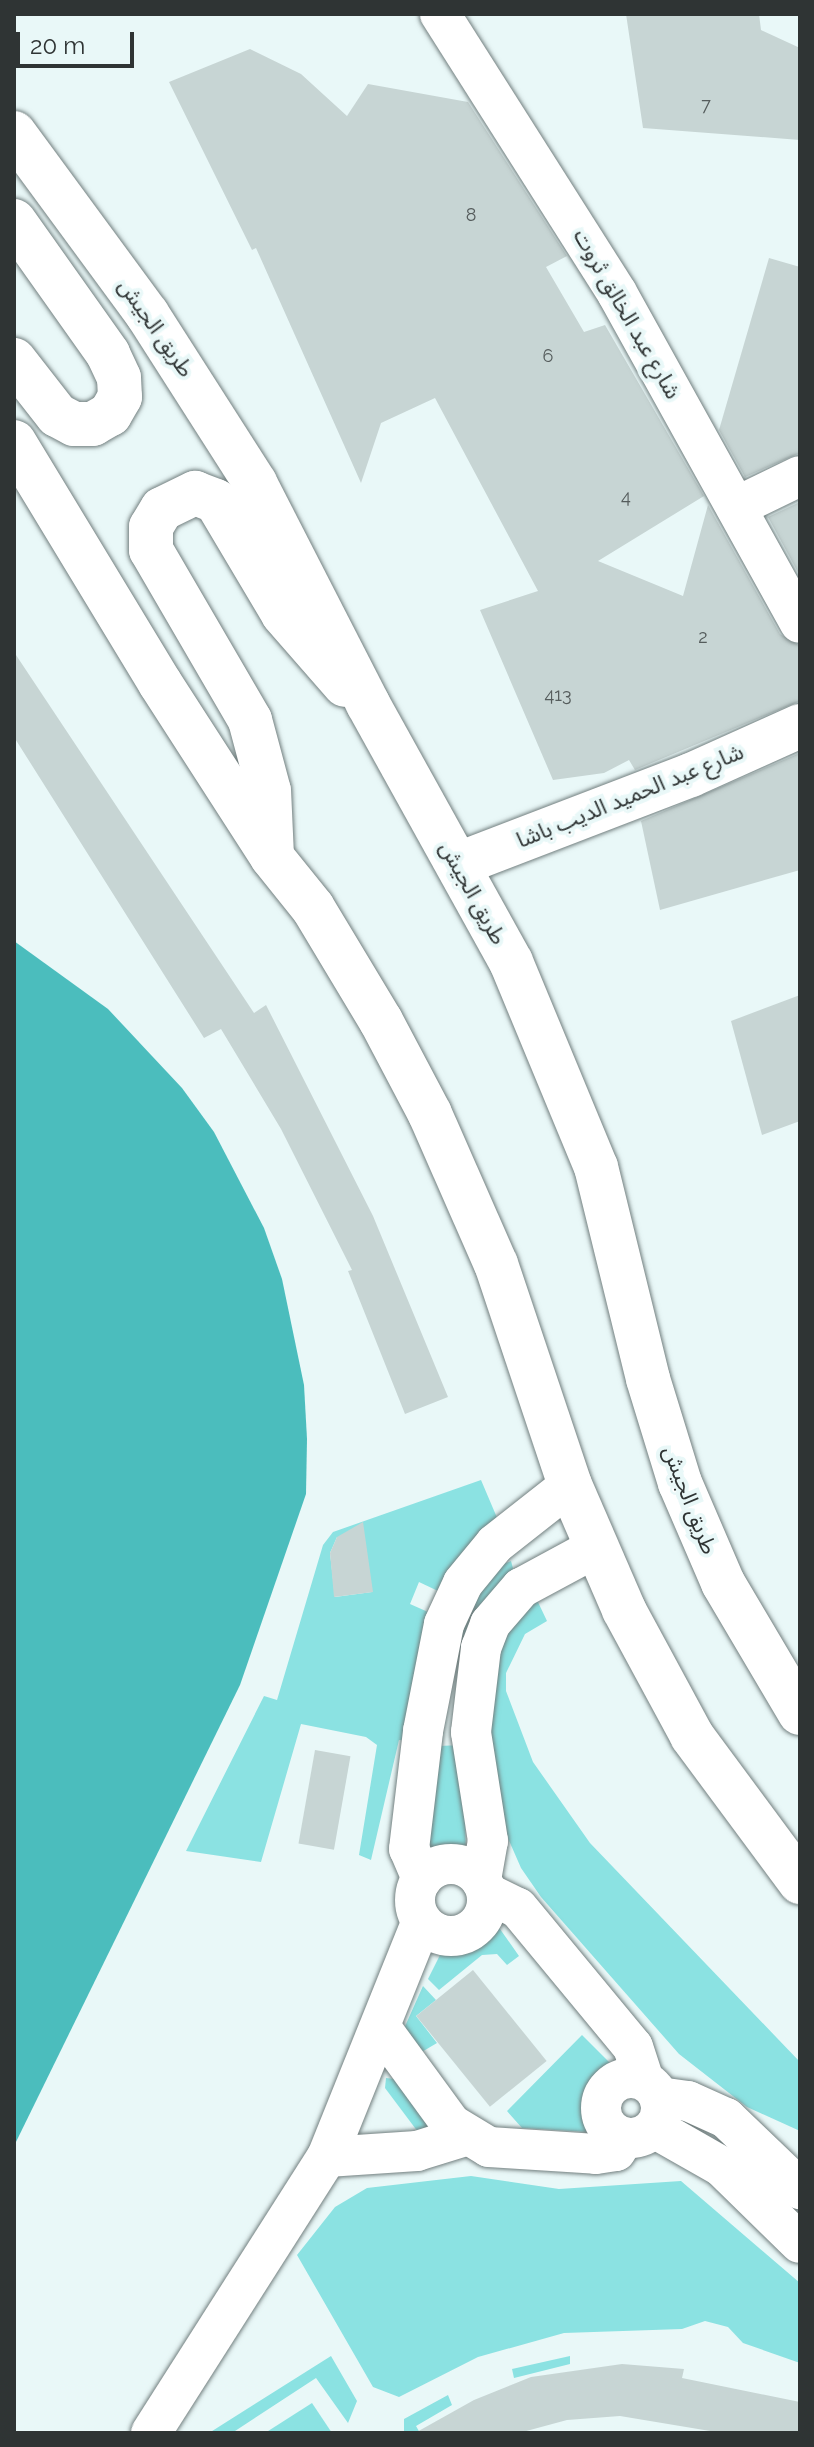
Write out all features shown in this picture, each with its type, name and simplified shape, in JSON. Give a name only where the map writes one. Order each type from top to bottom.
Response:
[{"type":"main road","name":"طريق الجيش","points":[[14,133],[203,397],[304,571],[368,704],[459,864],[557,1064],[596,1167],[648,1379],[680,1483],[723,1583],[795,1695]]},
{"type":"main road","points":[[14,221],[108,354],[119,378],[120,397],[110,414],[93,424],[74,424],[57,415],[14,360]]},
{"type":"main road","points":[[14,442],[272,857],[327,930],[430,1114],[496,1264],[570,1485],[595,1548],[658,1678],[692,1736],[800,1882]]},
{"type":"main road","points":[[272,857],[269,791],[250,720],[151,550],[151,527],[162,509],[195,493],[216,501],[291,625],[335,676],[368,704]]},
{"type":"main road","name":"شارع عبد الحميد الديب باشا","points":[[459,864],[691,775],[800,726]]},
{"type":"street","name":"شارع عبد الخالق ثروت","points":[[440,14],[570,215],[800,623]]},
{"type":"street","points":[[736,507],[800,476]]},
{"type":"street","points":[[570,1485],[520,1521],[476,1565],[453,1601],[433,1664],[409,1849],[422,1879],[416,1905],[422,1921],[445,1935],[471,1930],[482,1920],[488,1841],[471,1740],[476,1670],[490,1624],[505,1603],[543,1574],[595,1548]]},
{"type":"street","points":[[433,1664],[476,1670]]},
{"type":"street","points":[[422,1738],[471,1740]]},
{"type":"street","points":[[422,1879],[445,1864],[471,1870],[484,1886],[518,1908],[633,2047],[645,2111],[721,2166],[800,2243]]},
{"type":"street","points":[[151,2433],[327,2157],[422,1921]]},
{"type":"street","points":[[381,2028],[436,2106],[465,2136],[489,2147],[521,2152],[596,2154],[616,2151],[645,2111],[688,2101],[726,2118],[800,2189]]},
{"type":"street","points":[[327,2157],[417,2151],[465,2136]]},
{"type":"shaded area","points":[[14,941],[108,1009],[182,1088],[214,1132],[264,1228],[282,1279],[304,1385],[307,1439],[306,1494],[240,1685],[14,2146]]},
{"type":"shaded area","points":[[481,1480],[498,1520],[409,1741],[399,1740],[371,1860],[359,1855],[377,1745],[366,1737],[301,1724],[261,1862],[186,1851],[264,1696],[277,1700],[323,1545],[333,1532]],"holes":[[[337,1537],[372,1592],[335,1597],[330,1553]],[[419,1582],[438,1591],[428,1612],[410,1604]]]},
{"type":"shaded area","points":[[511,1561],[514,1572],[457,1656],[458,1622],[503,1564]]},
{"type":"shaded area","points":[[537,1600],[547,1621],[525,1634],[506,1673],[506,1691],[533,1762],[590,1843],[800,2062],[800,2131],[747,2107],[679,2054],[541,1897],[521,1868],[507,1836],[484,1695],[508,1629]]},
{"type":"shaded area","points":[[463,1745],[466,1855],[427,1857],[438,1746]]},
{"type":"shaded area","points":[[492,1927],[500,1929],[519,1956],[507,1965],[497,1954],[482,1955],[439,1990],[428,1979],[441,1953],[448,1948],[472,1950]]},
{"type":"shaded area","points":[[423,1986],[436,2000],[416,2016],[437,2043],[420,2053],[402,2033]]},
{"type":"shaded area","points":[[582,2035],[612,2065],[588,2099],[588,2132],[522,2128],[507,2111]]},
{"type":"shaded area","points":[[386,2078],[395,2079],[430,2128],[418,2132],[385,2088]]},
{"type":"shaded area","points":[[471,2176],[559,2189],[681,2181],[800,2283],[800,2363],[743,2343],[728,2327],[705,2321],[682,2329],[564,2333],[478,2357],[399,2397],[373,2387],[297,2255],[335,2207],[367,2188]]},
{"type":"shaded area","points":[[331,2356],[357,2401],[348,2423],[316,2378],[232,2433],[209,2433]]},
{"type":"shaded area","points":[[570,2356],[570,2364],[514,2378],[512,2369]]},
{"type":"shaded area","points":[[448,2395],[452,2405],[416,2426],[420,2433],[404,2433],[404,2419]]},
{"type":"shaded area","points":[[312,2403],[332,2433],[265,2433]]},
{"type":"building","points":[[626,14],[759,14],[761,30],[800,48],[800,140],[643,128]]},
{"type":"building","points":[[250,49],[301,74],[347,116],[368,84],[468,102],[567,256],[546,267],[584,332],[605,325],[704,496],[598,561],[683,596],[708,505],[780,634],[800,646],[800,701],[635,770],[629,760],[604,773],[553,780],[480,610],[538,591],[435,398],[381,423],[361,483],[256,248],[252,250],[169,82]]},
{"type":"building","points":[[769,258],[800,267],[800,453],[745,477],[719,430]]},
{"type":"building","points":[[800,502],[800,576],[768,517]]},
{"type":"building","points":[[14,652],[254,1013],[266,1005],[373,1216],[448,1397],[405,1414],[348,1271],[352,1270],[281,1129],[221,1029],[204,1038],[14,737]]},
{"type":"building","points":[[800,753],[800,870],[660,910],[641,821]]},
{"type":"building","points":[[800,995],[800,1121],[762,1135],[731,1021]]},
{"type":"building","points":[[363,1522],[373,1592],[334,1597],[330,1553],[337,1537]]},
{"type":"building","points":[[315,1750],[350,1756],[334,1850],[299,1844]]},
{"type":"building","points":[[473,1970],[547,2061],[490,2107],[416,2016]]},
{"type":"building","points":[[622,2364],[684,2369],[682,2378],[800,2402],[800,2433],[722,2433],[620,2416],[567,2420],[519,2433],[415,2433],[474,2400],[531,2377]]}]
